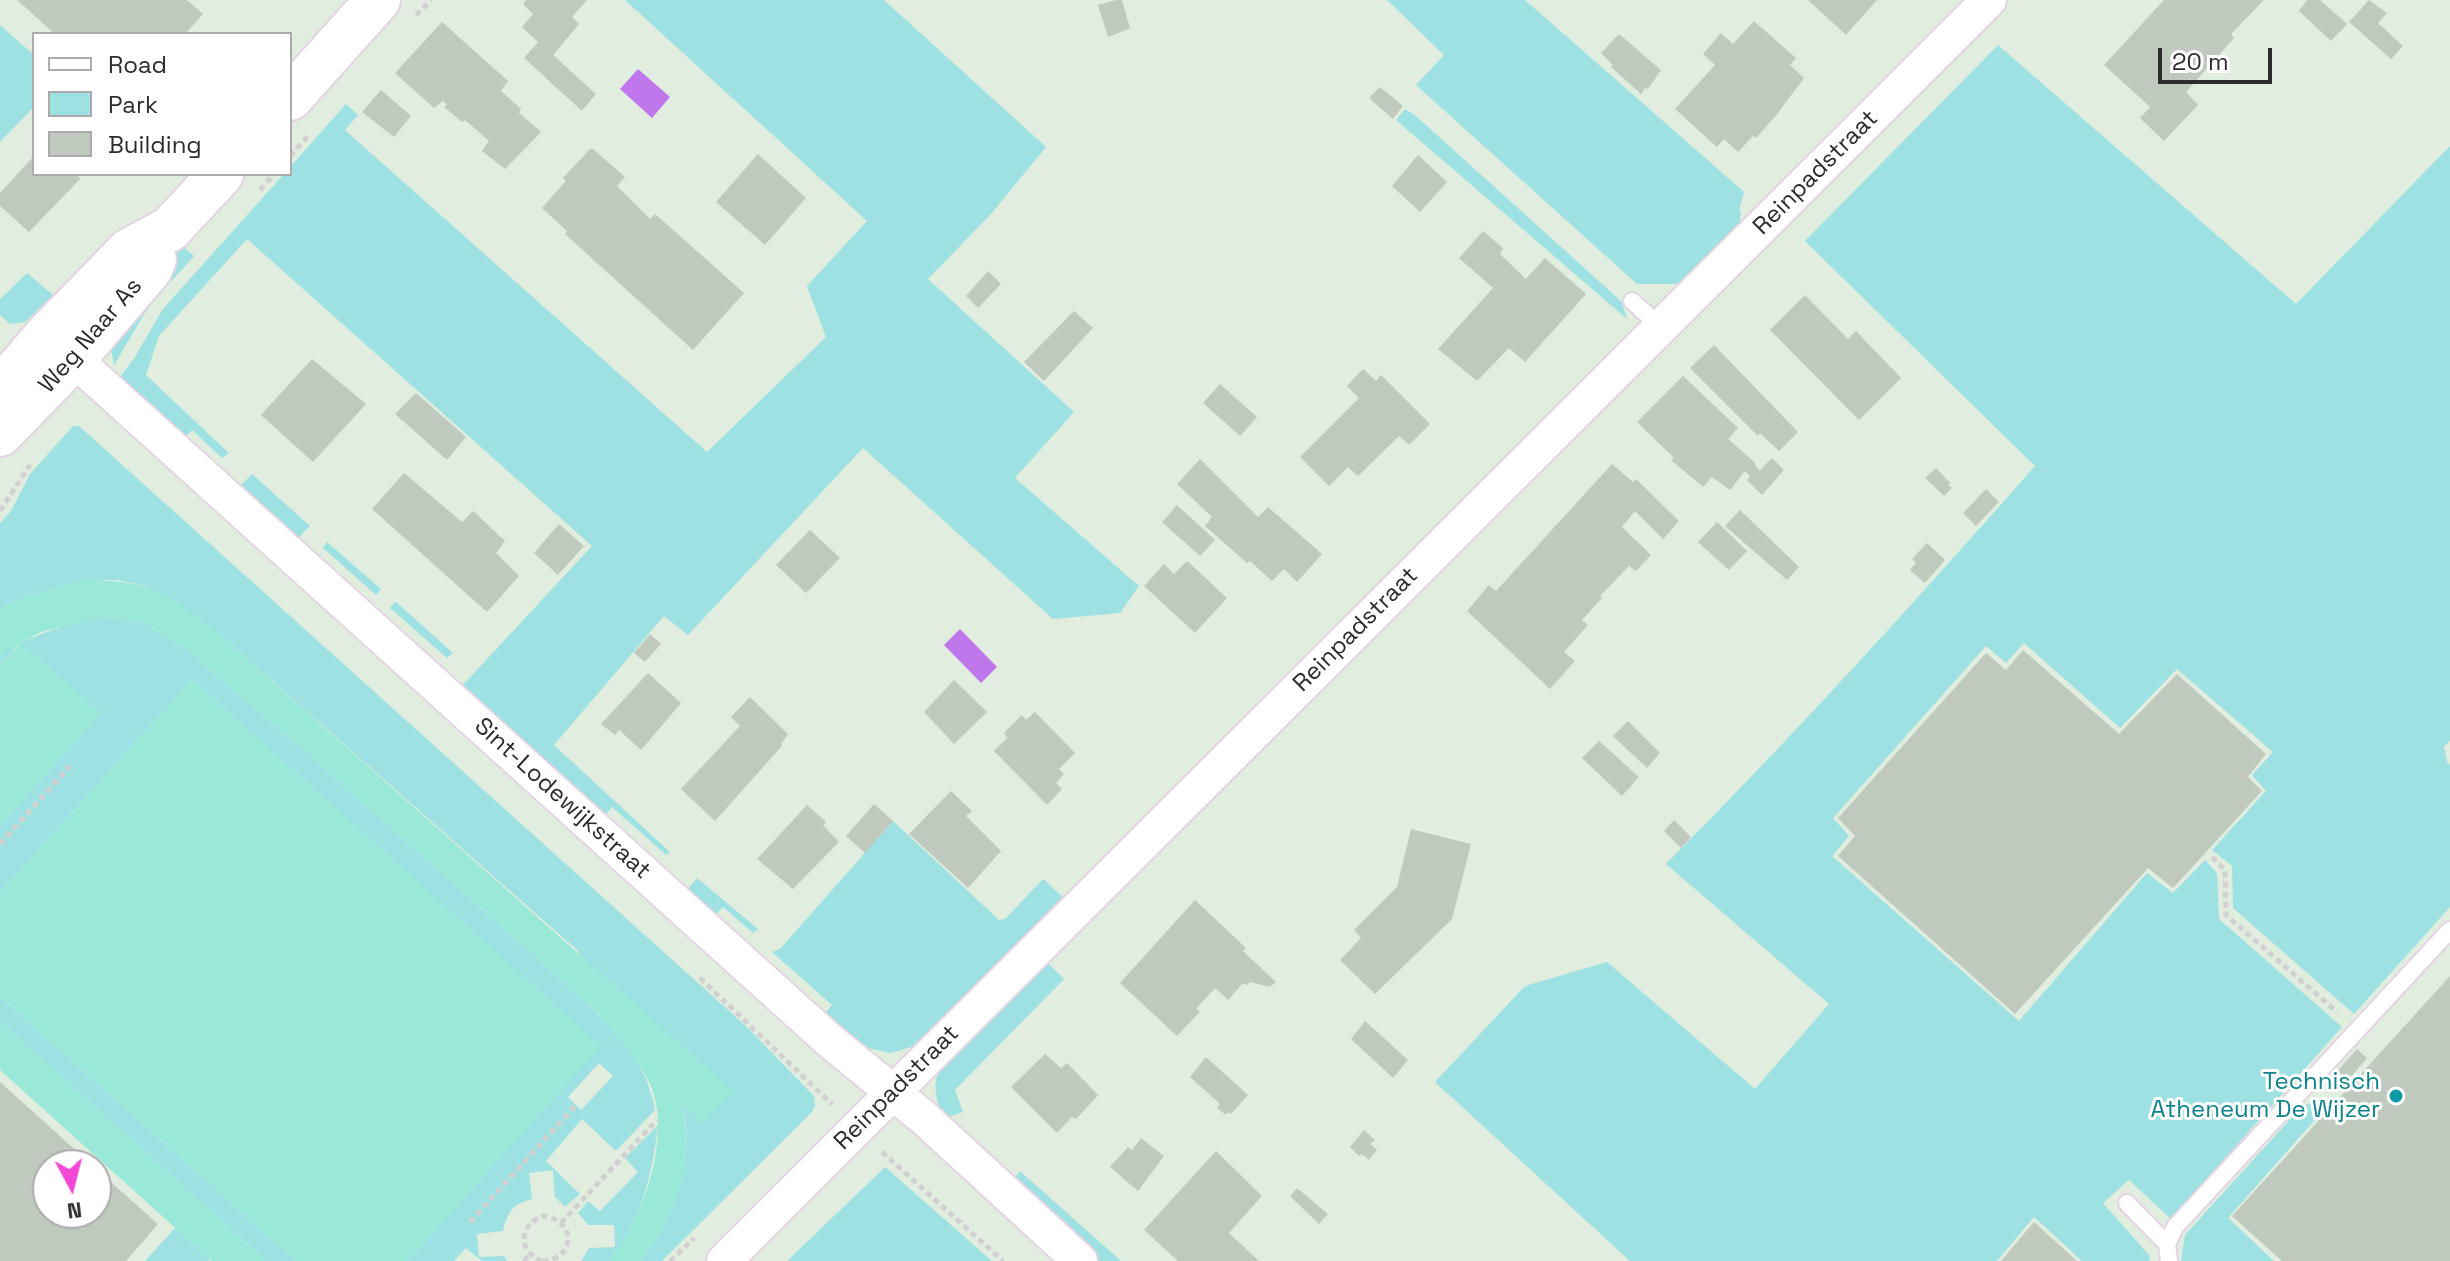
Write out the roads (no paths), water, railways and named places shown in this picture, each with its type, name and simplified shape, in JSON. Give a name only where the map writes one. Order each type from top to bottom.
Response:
[{"type":"main road","points":[[292,96],[378,0]]},
{"type":"main road","name":"Weg Naar As","points":[[0,434],[129,251],[170,229],[219,176]]},
{"type":"main road","name":"Weg Naar As","points":[[0,390],[60,347]]},
{"type":"street","name":"Reinpadstraat","points":[[724,1261],[1989,0]]},
{"type":"street","name":"Sint-Lodewijkstraat","points":[[60,347],[829,1040],[894,1093],[1080,1261]]},
{"type":"lane","points":[[1632,301],[1661,327]]},
{"type":"lane","points":[[2168,1253],[2175,1227],[2450,930]]},
{"type":"lane","points":[[2127,1203],[2168,1253]]},
{"type":"place","name":"Technisch Atheneum De Wijzer","points":[[2396,1096]]}]
